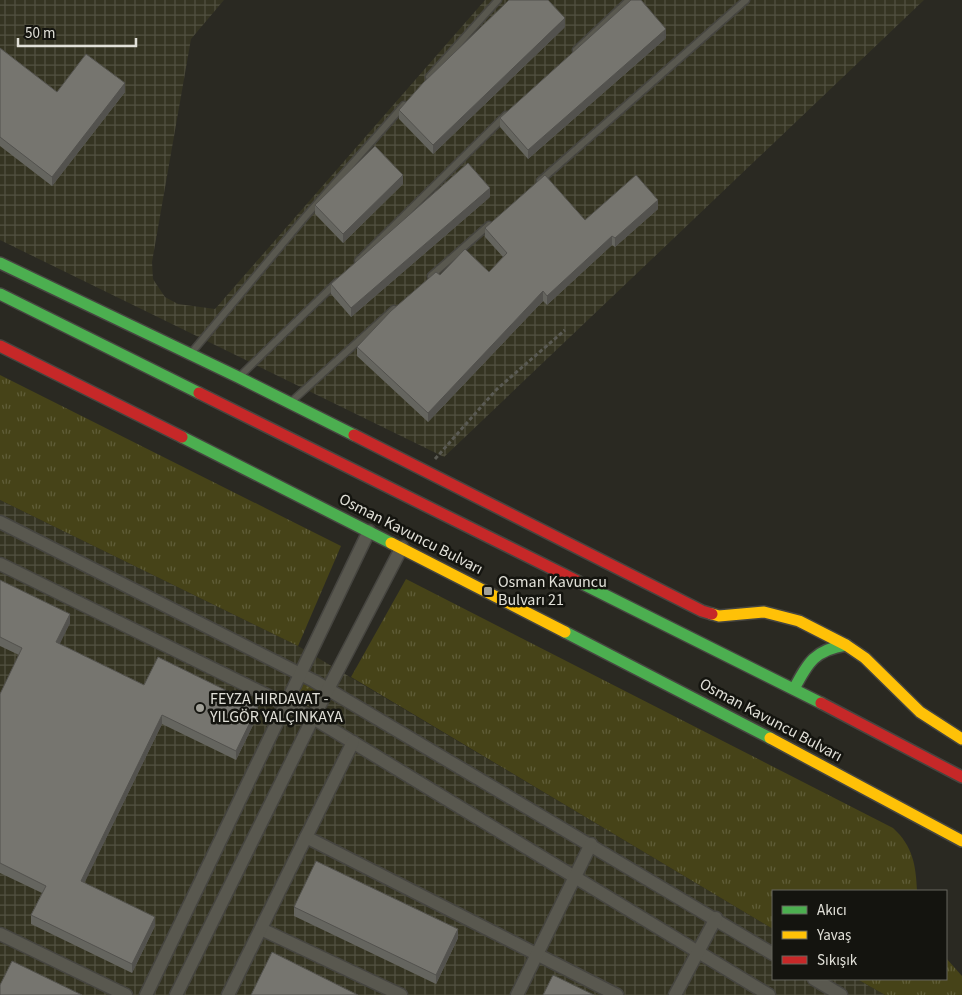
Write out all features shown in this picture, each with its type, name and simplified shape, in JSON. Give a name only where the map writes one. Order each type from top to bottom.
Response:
[{"type":"main road","points":[[0,263],[238,377],[710,614],[728,616],[764,612],[799,621],[846,645],[865,658],[920,712],[962,739]]},
{"type":"main road","name":"Osman Kavuncu Bulvarı","points":[[0,294],[794,689],[962,777]]},
{"type":"main road","name":"Osman Kavuncu Bulvarı","points":[[0,346],[369,531],[774,740],[962,841]]},
{"type":"main road","points":[[794,689],[809,649],[799,621]]},
{"type":"main road","points":[[809,649],[846,645]]},
{"type":"street","points":[[0,522],[329,689],[716,918],[772,953]]},
{"type":"street","points":[[146,995],[369,531]]},
{"type":"street","points":[[176,995],[313,718],[402,548]]},
{"type":"street","points":[[0,564],[313,718],[769,995]]},
{"type":"street","points":[[228,995],[353,742]]},
{"type":"street","points":[[306,837],[617,995]]},
{"type":"street","points":[[517,995],[573,876],[591,844]]},
{"type":"street","points":[[676,995],[716,918]]},
{"type":"street","points":[[261,929],[401,995]]},
{"type":"street","points":[[0,934],[126,995]]},
{"type":"street","points":[[816,980],[841,995]]},
{"type":"lane","points":[[421,87],[498,0]]},
{"type":"lane","points":[[571,54],[630,0]]},
{"type":"lane","points":[[530,189],[746,0]]},
{"type":"lane","points":[[190,354],[305,217],[408,101]]},
{"type":"lane","points":[[353,266],[513,109]]},
{"type":"lane","points":[[426,281],[493,222]]},
{"type":"lane","points":[[238,377],[340,280]]},
{"type":"lane","points":[[290,403],[397,307]]},
{"type":"path","points":[[425,471],[472,415],[497,389],[565,330]]},
{"type":"shaded area","points":[[0,0],[224,0],[191,39],[152,262],[153,279],[165,297],[178,304],[215,309],[485,0],[924,0],[444,457],[0,240]]},
{"type":"shaded area","points":[[0,500],[298,646],[772,928],[772,980],[859,980],[885,995],[0,995]]},
{"type":"green space","points":[[0,375],[341,546],[298,646],[0,500]]},
{"type":"green space","points":[[406,579],[893,828],[909,849],[916,873],[917,890],[772,890],[772,928],[351,677]]},
{"type":"green space","points":[[306,682],[319,691],[316,701],[310,704],[300,701],[297,695],[303,683]]},
{"type":"green space","points":[[947,959],[962,976],[962,995],[885,995],[859,980],[947,980]]},
{"type":"building","points":[[509,0],[548,0],[565,18],[433,145],[399,110],[423,83]]},
{"type":"building","points":[[631,0],[641,0],[666,29],[528,150],[500,118]]},
{"type":"building","points":[[0,48],[57,92],[86,54],[125,83],[52,177],[0,137]]},
{"type":"building","points":[[375,146],[403,175],[343,234],[315,205]]},
{"type":"building","points":[[468,163],[490,188],[351,308],[331,284]]},
{"type":"building","points":[[545,175],[585,220],[636,175],[658,200],[615,238],[612,236],[547,296],[543,291],[428,413],[357,347],[391,311],[436,272],[440,275],[465,249],[489,272],[507,253],[485,228]]},
{"type":"building","points":[[0,580],[70,614],[56,642],[144,685],[158,657],[258,706],[236,751],[162,715],[81,881],[155,917],[132,964],[31,915],[46,886],[0,863],[0,694],[22,648],[0,637]]},
{"type":"building","points":[[316,861],[458,929],[436,975],[294,907]]},
{"type":"building","points":[[272,952],[358,995],[251,995]]},
{"type":"building","points":[[12,961],[82,995],[0,995],[0,985]]},
{"type":"building","points":[[553,975],[594,995],[543,995]]},
{"type":"traffic: fast","points":[[0,263],[354,435]]},
{"type":"traffic: fast","points":[[0,294],[199,393]]},
{"type":"traffic: fast","points":[[182,437],[391,543]]},
{"type":"traffic: fast","points":[[577,581],[821,703]]},
{"type":"traffic: fast","points":[[565,632],[770,738]]},
{"type":"traffic: fast","points":[[794,689],[804,671],[814,659],[827,650],[846,645]]},
{"type":"traffic: slow","points":[[391,543],[565,632]]},
{"type":"traffic: slow","points":[[712,614],[719,616],[764,612],[799,621],[846,645],[865,658],[920,712],[962,739]]},
{"type":"traffic: slow","points":[[770,738],[962,841]]},
{"type":"traffic: jam","points":[[0,346],[182,437]]},
{"type":"traffic: jam","points":[[199,393],[577,581]]},
{"type":"traffic: jam","points":[[354,435],[702,611],[712,614]]},
{"type":"traffic: jam","points":[[821,703],[962,777]]},
{"type":"place","name":"Osman Kavuncu Bulvarı 21","points":[[488,591]]},
{"type":"place","name":"FEYZA HIRDAVAT - YILGÖR YALÇINKAYA","points":[[200,708]]}]
